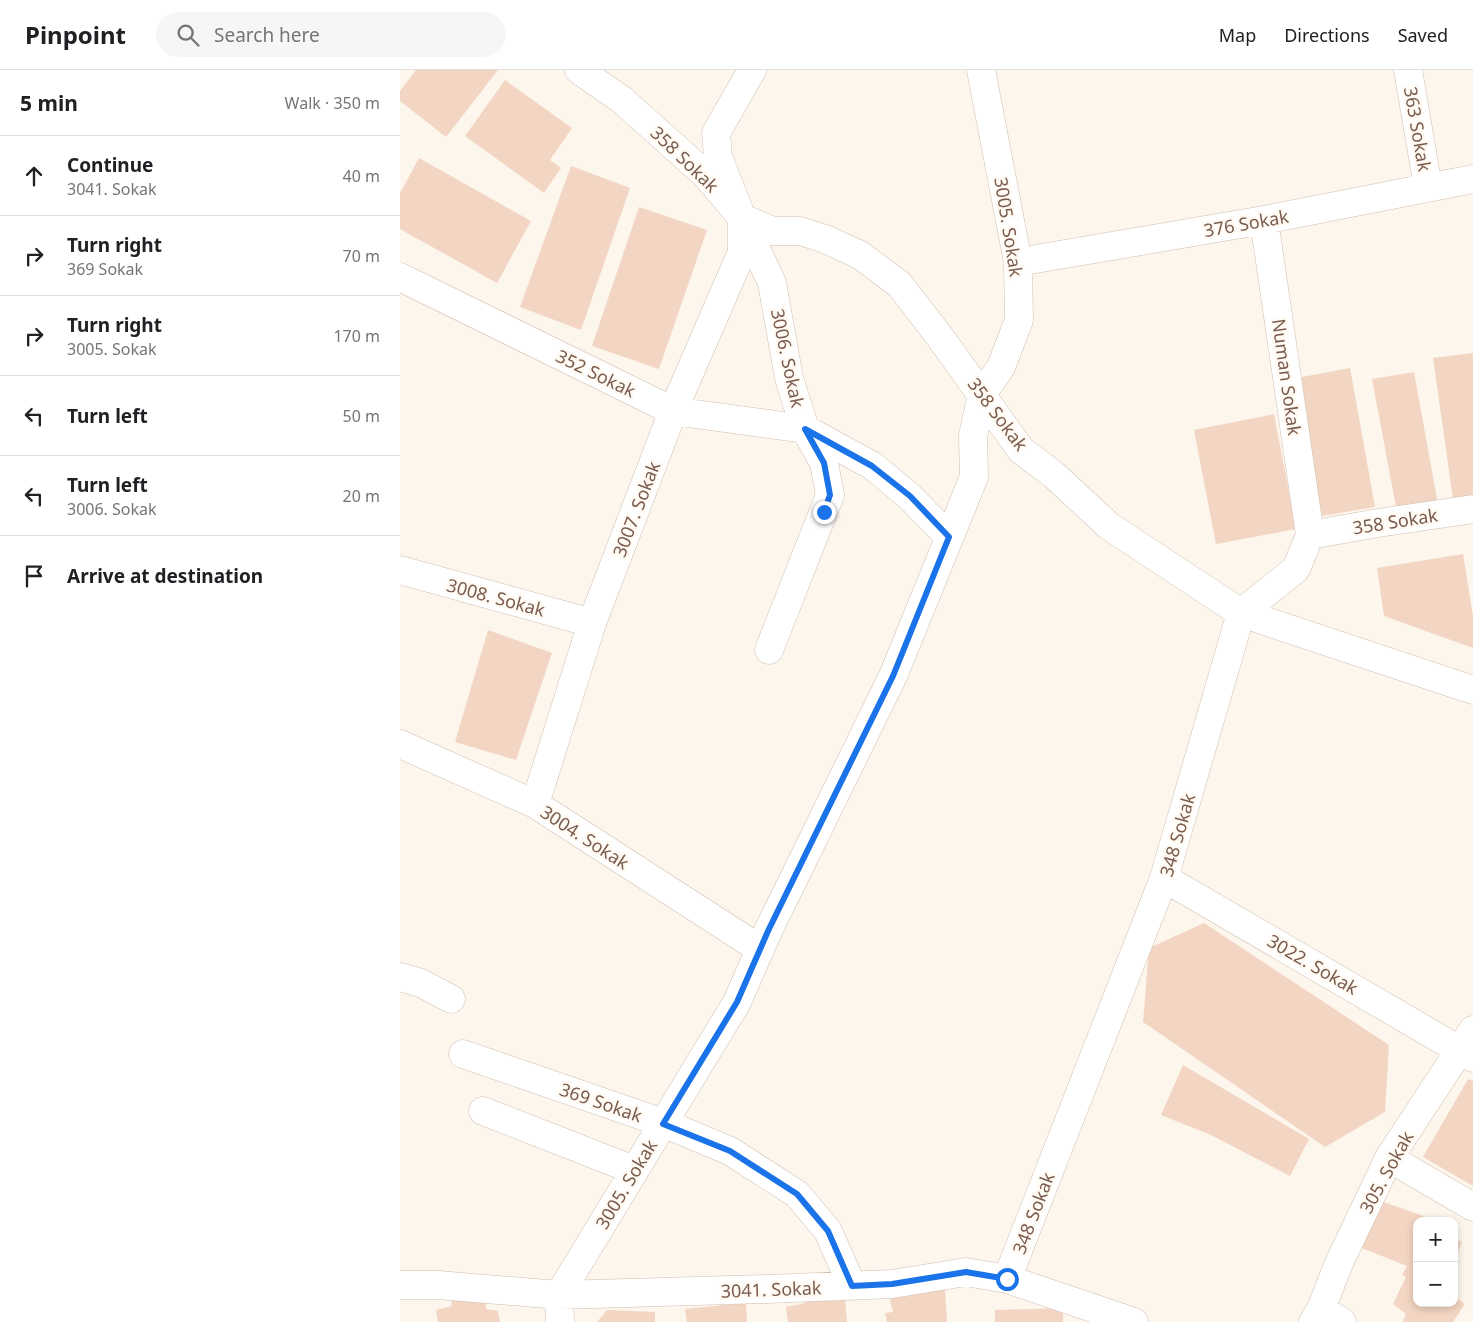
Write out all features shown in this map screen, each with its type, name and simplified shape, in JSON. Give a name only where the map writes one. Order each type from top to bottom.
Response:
[{"type":"street","name":"358 Sokak","points":[[579,70],[622,100],[706,175],[742,218],[773,231],[800,232],[825,239],[860,255],[899,284],[982,394],[1021,450],[1054,475],[1109,526],[1241,613]]},
{"type":"street","name":"3006. Sokak","points":[[752,70],[716,133],[718,157],[742,218],[772,283],[789,378],[805,429],[824,463],[830,495],[769,650]]},
{"type":"street","name":"3005. Sokak","points":[[559,1295],[737,1002],[760,949],[893,676],[974,477],[973,436],[982,394],[1001,367],[1019,320],[1018,262],[980,70]]},
{"type":"street","name":"363 Sokak","points":[[1408,70],[1428,187]]},
{"type":"street","name":"376 Sokak","points":[[1018,262],[1264,220],[1473,179]]},
{"type":"street","name":"3007. Sokak","points":[[535,804],[592,623],[673,411],[742,252],[742,218]]},
{"type":"street","name":"Numan Sokak","points":[[1264,220],[1310,535]]},
{"type":"street","name":"352 Sokak","points":[[400,277],[673,411],[805,429]]},
{"type":"street","points":[[805,429],[872,466],[910,496],[949,537]]},
{"type":"street","name":"358 Sokak","points":[[1310,535],[1378,523],[1473,510]]},
{"type":"street","points":[[1241,613],[1296,569],[1310,535]]},
{"type":"street","name":"3008. Sokak","points":[[400,570],[592,623]]},
{"type":"street","points":[[1241,613],[1473,690]]},
{"type":"street","name":"348 Sokak","points":[[1007,1279],[1164,878],[1241,613]]},
{"type":"street","name":"3004. Sokak","points":[[400,744],[535,804],[760,949]]},
{"type":"street","name":"3022. Sokak","points":[[1164,878],[1469,1046]]},
{"type":"street","points":[[400,977],[420,982],[451,999]]},
{"type":"street","name":"305. Sokak","points":[[1325,1318],[1339,1264],[1389,1158],[1469,1046]]},
{"type":"street","name":"369 Sokak","points":[[463,1054],[663,1124],[730,1151],[797,1194],[828,1231],[852,1286]]},
{"type":"street","points":[[483,1110],[634,1170]]},
{"type":"street","points":[[1389,1158],[1473,1207]]},
{"type":"street","name":"3041. Sokak","points":[[400,1285],[438,1285],[559,1295],[892,1284],[966,1272],[1007,1279],[1134,1322]]},
{"type":"street","points":[[559,1295],[560,1322]]},
{"type":"building","points":[[416,70],[498,70],[446,137],[400,101],[400,91]]},
{"type":"building","points":[[505,80],[572,128],[550,160],[561,168],[544,193],[465,136]]},
{"type":"building","points":[[419,158],[531,221],[497,283],[400,229],[400,193]]},
{"type":"building","points":[[571,166],[630,188],[581,330],[520,307]]},
{"type":"building","points":[[639,207],[707,230],[659,369],[592,346]]},
{"type":"building","points":[[1473,353],[1473,496],[1453,499],[1433,358]]},
{"type":"building","points":[[1350,368],[1375,507],[1322,516],[1297,378]]},
{"type":"building","points":[[1414,372],[1438,505],[1397,512],[1372,379]]},
{"type":"building","points":[[1274,414],[1296,529],[1216,544],[1194,430]]},
{"type":"building","points":[[1463,554],[1473,616],[1473,648],[1384,616],[1377,568]]},
{"type":"building","points":[[488,630],[552,653],[516,760],[455,742]]},
{"type":"building","points":[[1204,923],[1389,1045],[1385,1112],[1325,1147],[1143,1022],[1149,948]]},
{"type":"building","points":[[1183,1065],[1309,1139],[1290,1176],[1211,1135],[1161,1115]]},
{"type":"building","points":[[1468,1079],[1473,1081],[1473,1186],[1423,1157]]},
{"type":"building","points":[[1378,1200],[1426,1217],[1413,1217],[1413,1307],[1458,1307],[1458,1299],[1465,1304],[1453,1322],[1403,1322],[1406,1314],[1393,1304],[1406,1277],[1402,1275],[1407,1266],[1359,1247]]},
{"type":"building","points":[[1458,1240],[1462,1242],[1458,1252]]},
{"type":"building","points":[[945,1289],[947,1322],[887,1322],[885,1313],[893,1312],[890,1301],[898,1291]]},
{"type":"building","points":[[829,1292],[830,1301],[845,1300],[847,1322],[788,1322],[786,1307],[805,1303],[805,1295]]},
{"type":"building","points":[[451,1299],[485,1299],[486,1309],[498,1311],[500,1322],[438,1322],[436,1310],[452,1306]]},
{"type":"building","points":[[746,1303],[747,1322],[687,1322],[685,1309]]},
{"type":"building","points":[[1063,1308],[1063,1322],[995,1322],[995,1310]]},
{"type":"building","points":[[607,1310],[655,1312],[655,1322],[597,1322]]},
{"type":"route","points":[[824,512],[830,495],[824,463],[805,429],[872,466],[910,496],[949,537],[893,676],[768,931],[737,1002],[663,1124],[730,1151],[797,1194],[828,1231],[852,1286],[892,1284],[966,1272],[1007,1279]]}]
